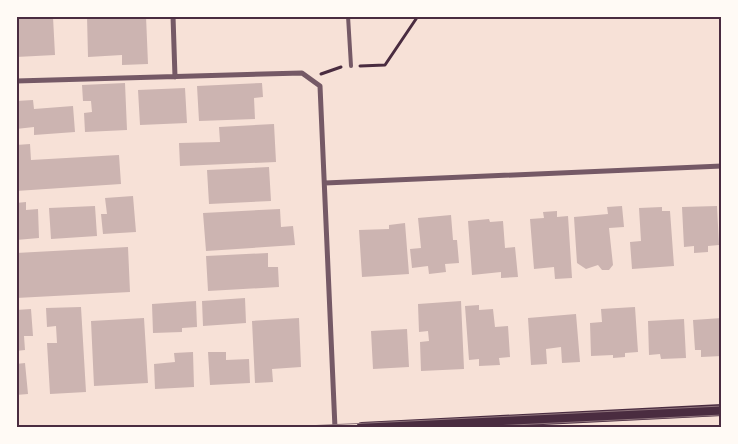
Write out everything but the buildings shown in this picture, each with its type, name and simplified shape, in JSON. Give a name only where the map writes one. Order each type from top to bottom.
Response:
[{"type":"main road","points":[[362,428],[722,410]]},
{"type":"street","points":[[173,16],[175,77]]},
{"type":"street","points":[[16,81],[302,73],[320,86],[335,428]]},
{"type":"street","points":[[325,183],[722,166]]},
{"type":"lane","points":[[348,16],[351,66]]},
{"type":"path","points":[[308,78],[351,66],[385,65],[418,16]]},
{"type":"tram line","points":[[264,428],[722,406]]},
{"type":"tram line","points":[[451,428],[722,415]]}]
